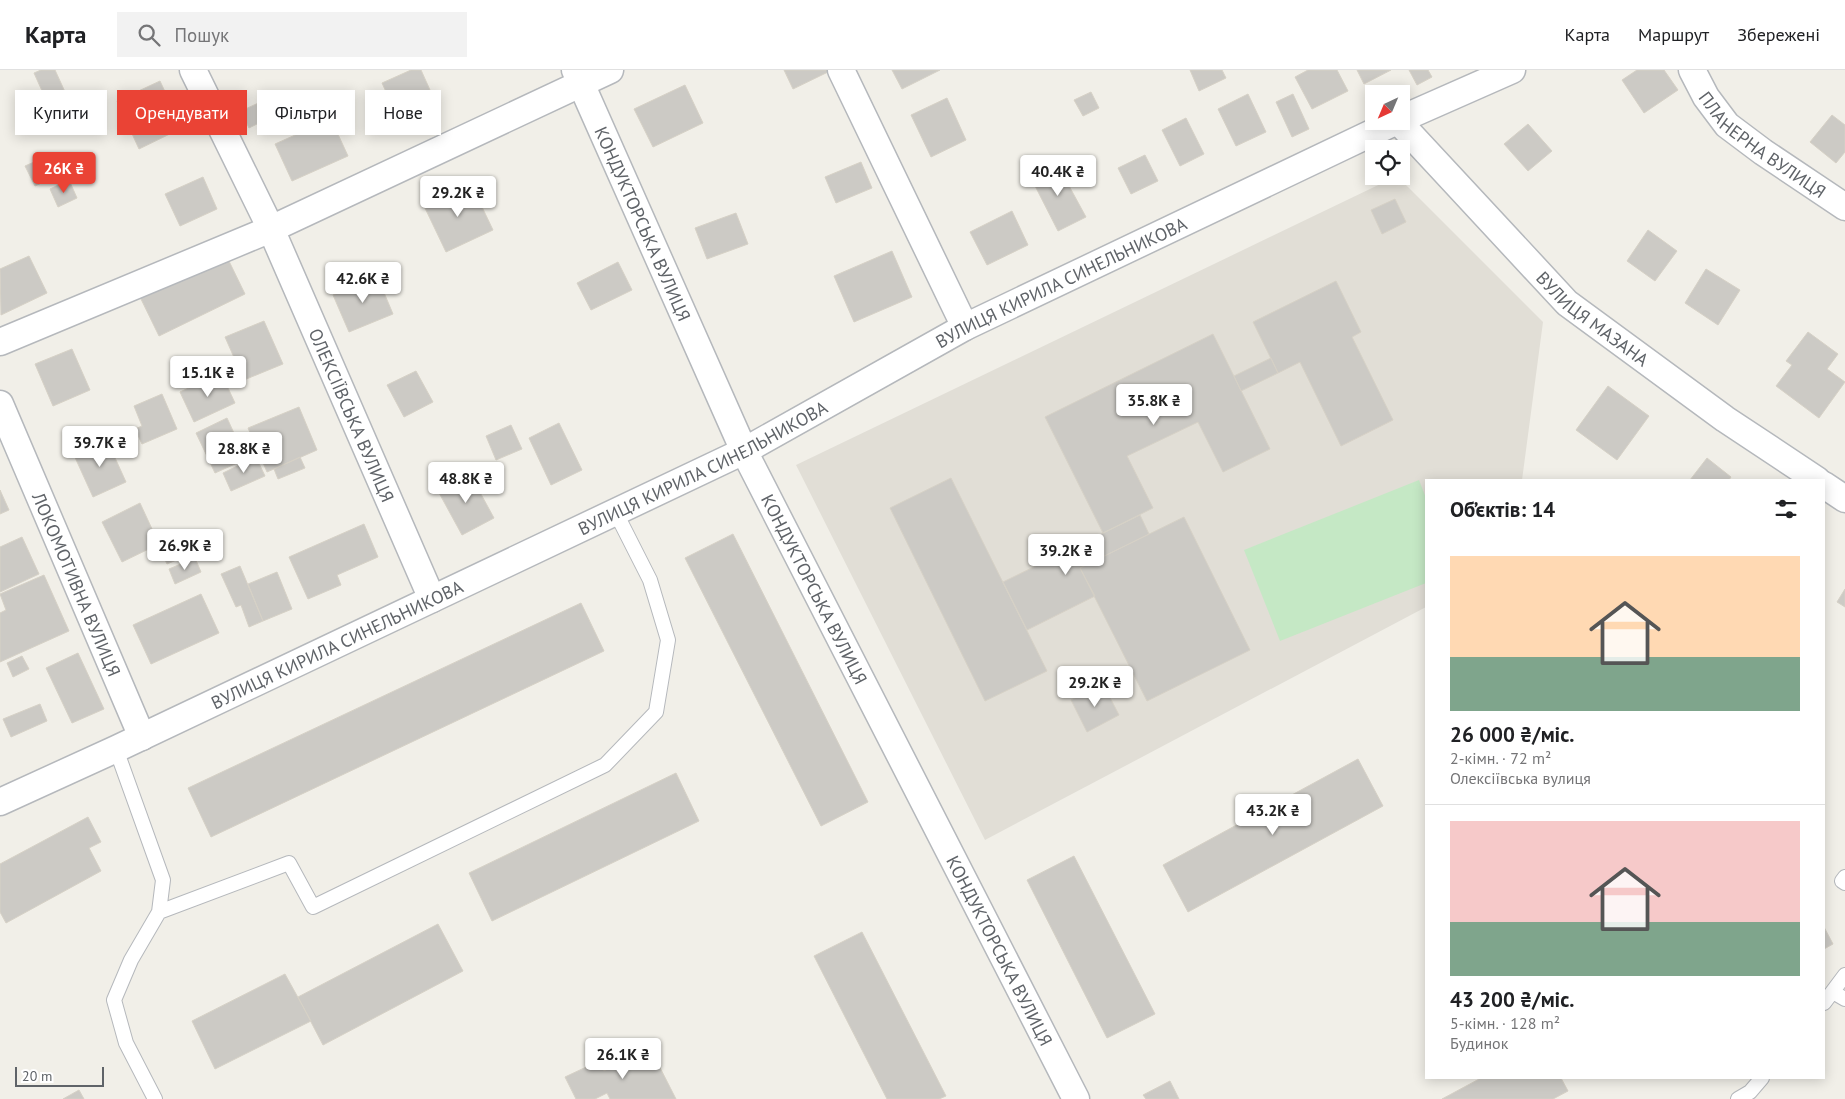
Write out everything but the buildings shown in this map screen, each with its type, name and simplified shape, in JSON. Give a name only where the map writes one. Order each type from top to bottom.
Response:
[{"type":"street","name":"ОЛЕКСІЇВСЬКА ВУЛИЦЯ","points":[[193,70],[271,229],[432,599]]},
{"type":"street","points":[[0,342],[271,229],[578,76],[610,70]]},
{"type":"street","points":[[841,70],[965,327]]},
{"type":"street","name":"ВУЛИЦЯ КИРИЛА СИНЕЛЬНИКОВА","points":[[1410,116],[1512,70]]},
{"type":"street","name":"ПЛАНЕРНА ВУЛИЦЯ","points":[[1692,70],[1706,96],[1727,125],[1763,152],[1845,207]]},
{"type":"street","name":"КОНДУКТОРСЬКА ВУЛИЦЯ","points":[[578,76],[744,452],[1076,1099]]},
{"type":"street","name":"ВУЛИЦЯ КИРИЛА СИНЕЛЬНИКОВА","points":[[0,802],[142,737],[744,452],[965,327],[1380,130]]},
{"type":"street","name":"ВУЛИЦЯ МАЗАНА","points":[[1407,130],[1567,302],[1725,420],[1815,479]]},
{"type":"street","name":"ЛОКОМОТИВНА ВУЛИЦЯ","points":[[0,404],[142,737]]},
{"type":"street","points":[[1825,486],[1845,499]]},
{"type":"lane","points":[[159,912],[289,863],[313,907],[605,765],[656,712],[668,640],[650,580],[616,513]]},
{"type":"lane","points":[[116,749],[163,880],[159,912],[131,960],[114,1000],[126,1043],[155,1099]]},
{"type":"lane","points":[[1845,877],[1842,881],[1845,883]]},
{"type":"lane","points":[[1825,1003],[1839,996],[1845,975]]},
{"type":"lane","points":[[1738,1099],[1750,1092],[1761,1079]]},
{"type":"shaded area","points":[[1378,185],[1406,185],[1543,322],[1522,479],[1425,479],[1425,608],[985,840],[796,465]]},
{"type":"green space","points":[[1419,480],[1425,495],[1425,583],[1280,641],[1244,550]]}]
